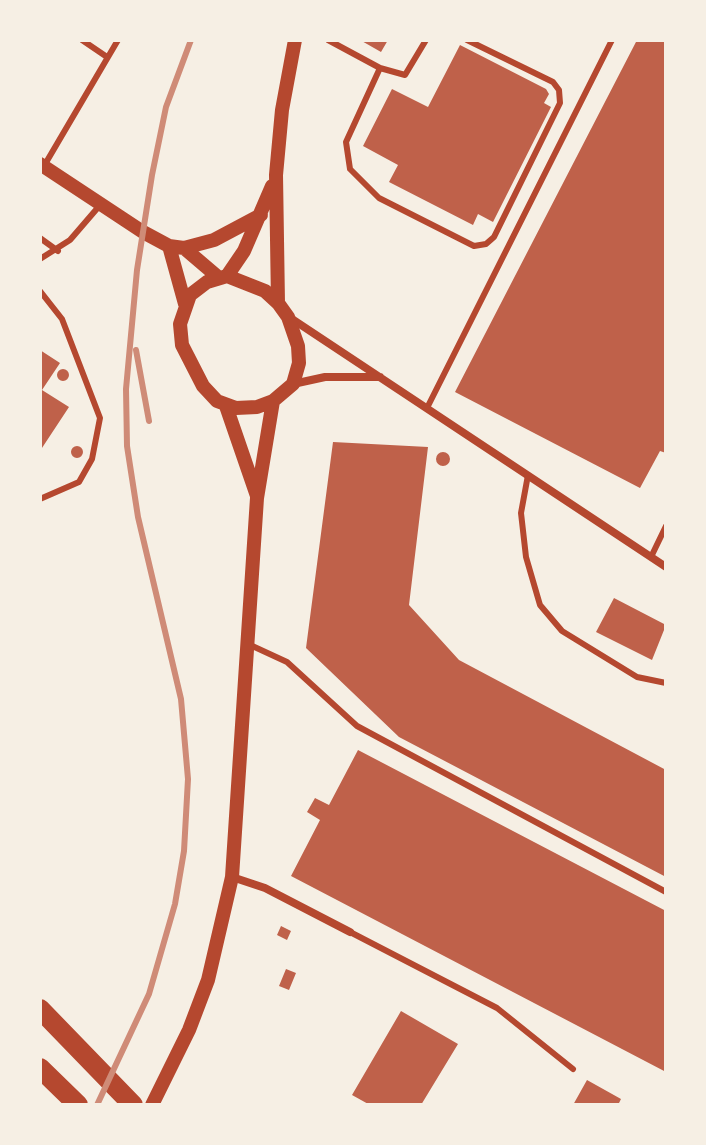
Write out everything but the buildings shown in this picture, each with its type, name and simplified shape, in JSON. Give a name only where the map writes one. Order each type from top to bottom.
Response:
[{"type":"highway","points":[[40,1009],[133,1105]]},
{"type":"highway","points":[[40,1068],[76,1103]]},
{"type":"street","points":[[278,303],[276,175],[282,110],[295,40]]},
{"type":"street","points":[[42,165],[222,276],[265,291],[288,317],[298,346],[299,363],[293,384]]},
{"type":"street","points":[[185,304],[197,288],[222,276],[262,215],[276,175]]},
{"type":"street","points":[[176,247],[214,240],[262,215]]},
{"type":"street","points":[[176,247],[185,304],[179,333],[185,353],[208,394],[226,406],[257,407],[273,401],[293,384],[325,377],[381,377]]},
{"type":"street","points":[[288,317],[666,567]]},
{"type":"street","points":[[152,1105],[189,1030],[208,980],[232,877],[257,498],[273,401]]},
{"type":"street","points":[[226,406],[257,498]]},
{"type":"street","points":[[232,877],[265,888],[350,932]]},
{"type":"lane","points":[[82,40],[107,57]]},
{"type":"lane","points":[[42,165],[118,40]]},
{"type":"lane","points":[[328,40],[380,68],[405,75],[426,40]]},
{"type":"lane","points":[[380,68],[346,142],[350,169],[379,198],[474,246],[486,244],[494,237],[560,103],[559,90],[553,82],[467,40]]},
{"type":"lane","points":[[427,408],[612,40]]},
{"type":"lane","points":[[40,259],[58,251],[101,204]]},
{"type":"lane","points":[[40,238],[58,251]]},
{"type":"lane","points":[[40,291],[62,319],[100,418],[92,459],[79,482],[40,499]]},
{"type":"lane","points":[[528,475],[521,513],[526,557],[540,605],[562,631],[637,677],[666,683]]},
{"type":"lane","points":[[651,557],[666,526]]},
{"type":"lane","points":[[248,644],[287,662],[357,726],[666,892]]},
{"type":"lane","points":[[350,932],[497,1008],[573,1069]]},
{"type":"railway","points":[[97,1105],[149,994],[175,904],[184,851],[188,779],[181,699],[138,517],[127,446],[126,389],[137,270],[152,175],[166,107],[191,40]]},
{"type":"railway","points":[[136,350],[149,421]]}]
